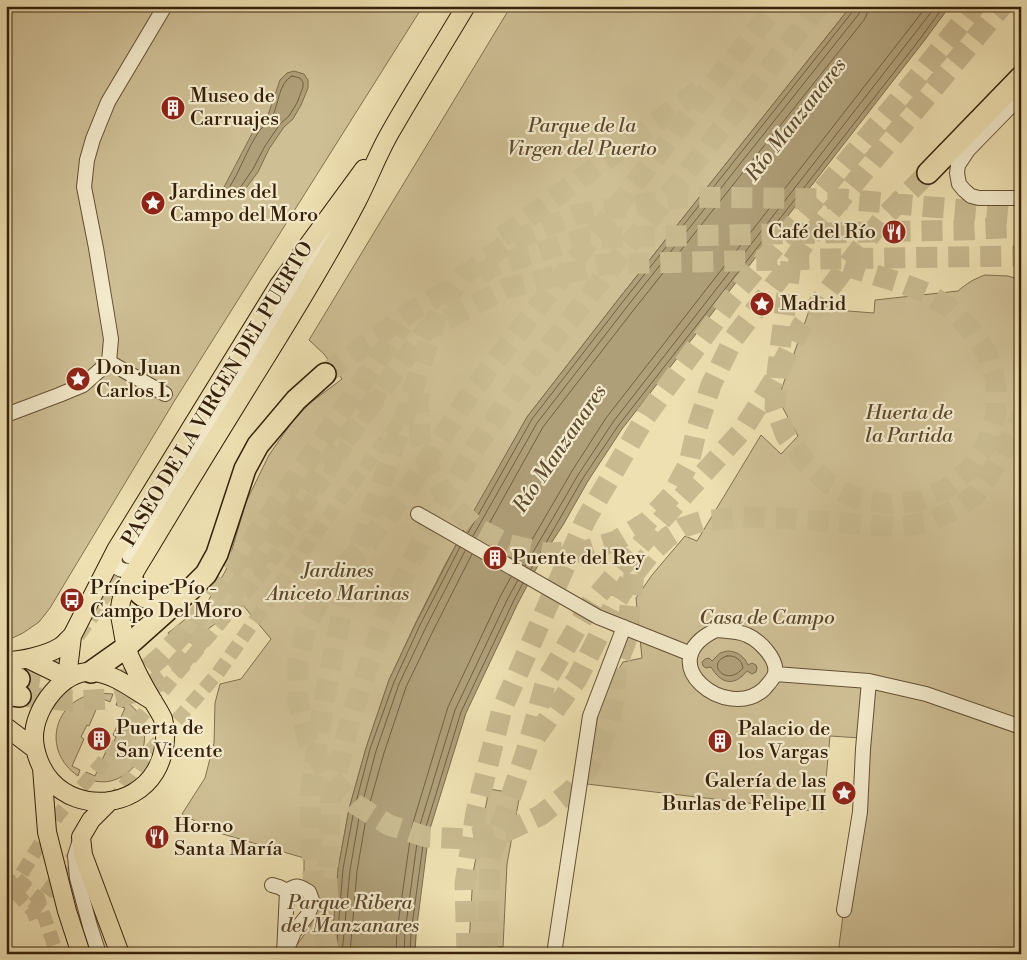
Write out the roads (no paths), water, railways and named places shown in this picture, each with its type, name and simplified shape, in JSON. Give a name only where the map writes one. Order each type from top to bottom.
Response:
[{"type":"highway","points":[[928,173],[1021,77]]},
{"type":"highway","points":[[91,672],[125,648],[206,574],[217,554],[245,470],[258,445],[296,400],[325,374]]},
{"type":"highway","points":[[128,563],[136,589],[149,599],[159,599],[190,590]]},
{"type":"main road","name":"PASEO DE LA VIRGEN DEL PUERTO","points":[[153,702],[125,648],[120,608],[125,590],[128,563],[280,285],[389,134],[466,6]]},
{"type":"main road","name":"PASEO DE LA VIRGEN DEL PUERTO","points":[[67,678],[72,636],[128,563],[301,300],[357,202],[389,134]]},
{"type":"main road","points":[[6,661],[28,659],[61,647],[72,636]]},
{"type":"main road","points":[[28,659],[67,678]]},
{"type":"main road","points":[[91,672],[111,677],[153,702],[162,719],[164,730],[162,757],[155,773],[147,782],[127,797],[109,802],[77,799],[63,791],[51,781],[42,767],[35,749],[34,735],[36,722],[49,697],[67,678],[91,672]]},
{"type":"main road","points":[[6,727],[35,749]]},
{"type":"main road","points":[[42,767],[46,832],[52,849],[66,910],[82,954]]},
{"type":"main road","points":[[109,802],[91,820],[81,836],[83,854],[120,954]]},
{"type":"street","points":[[6,415],[83,385],[109,362],[111,340],[84,187],[87,160],[108,102],[165,6]]},
{"type":"street","points":[[1021,98],[968,150],[958,165],[957,173],[959,184],[971,196],[979,198],[1021,198]]},
{"type":"street","points":[[109,362],[165,394]]},
{"type":"street","points":[[418,514],[598,617],[691,654]]},
{"type":"street","points":[[554,954],[590,716],[624,627]]},
{"type":"street","points":[[716,630],[747,634],[770,655],[775,674],[760,693],[738,699],[721,697],[705,689],[694,677],[690,664],[691,654],[706,635],[716,630]]},
{"type":"street","points":[[775,674],[869,681],[926,694],[1021,727]]},
{"type":"street","points":[[844,910],[860,812],[869,681]]},
{"type":"street","points":[[81,836],[75,856],[77,878],[99,954]]},
{"type":"street","points":[[52,849],[90,926]]},
{"type":"street","points":[[272,885],[287,891]]},
{"type":"street","points":[[284,954],[294,932],[307,916],[313,903],[309,892],[300,886],[287,891]]},
{"type":"street","points":[[284,954],[287,891]]},
{"type":"water","name":"Río Manzanares","points":[[851,6],[950,6],[622,429],[544,554],[518,603],[466,713],[429,832],[415,954],[331,954],[338,869],[349,809],[366,748],[389,680],[472,514],[527,417]]},
{"type":"water","points":[[294,71],[304,74],[308,80],[308,88],[301,105],[293,119],[284,127],[269,149],[258,172],[246,188],[235,198],[227,197],[223,193],[223,189],[256,126],[268,115],[280,80],[287,73]]},
{"type":"water","points":[[727,651],[740,655],[748,665],[752,663],[756,665],[756,672],[752,674],[747,671],[737,680],[728,681],[719,677],[711,667],[706,668],[703,666],[702,662],[705,659],[709,658],[712,661],[720,653]]},
{"type":"tunnel","points":[[634,574],[626,641],[616,667],[615,693],[610,721],[595,758],[572,790],[541,815],[505,832],[466,839],[427,837],[389,825],[355,804],[328,775],[308,740],[298,702],[298,662],[307,624],[333,576],[369,541],[410,486],[472,391],[776,6]]},
{"type":"tunnel","points":[[328,899],[331,797],[350,720],[384,619],[424,536],[474,449],[526,375],[819,6]]},
{"type":"tunnel","points":[[467,954],[465,884],[476,812],[502,709],[585,521],[646,416],[731,299],[913,83],[975,6]]},
{"type":"tunnel","points":[[420,392],[418,403],[420,439],[431,473],[451,504],[477,528],[510,545],[545,553],[581,552],[616,541],[647,522],[672,495],[689,463],[697,428],[711,385],[734,338],[806,241],[1002,6]]},
{"type":"tunnel","points":[[502,237],[698,91]]},
{"type":"tunnel","points":[[487,954],[490,858],[527,749],[546,681],[592,602],[665,516],[742,431],[774,380],[802,325],[885,216],[928,173]]},
{"type":"tunnel","points":[[329,954],[313,876],[310,795],[324,701],[349,577],[406,412],[439,309],[464,275],[508,243],[575,215],[683,197],[843,199],[1021,215]]},
{"type":"tunnel","points":[[480,274],[494,266],[584,238],[963,230],[1021,227]]},
{"type":"tunnel","points":[[20,696],[72,701],[110,699],[136,692],[156,683],[177,666],[205,634],[283,524],[426,330],[507,288],[605,264],[1021,256]]},
{"type":"tunnel","points":[[791,262],[777,373],[775,407],[786,436],[806,463],[829,484],[856,498],[887,504],[917,501],[946,489],[970,469],[987,443],[996,414],[996,383],[987,353],[969,328],[949,307],[927,293],[840,264]]},
{"type":"tunnel","points":[[325,374],[412,311],[449,290]]},
{"type":"tunnel","points":[[119,681],[145,671],[192,624],[402,325]]},
{"type":"tunnel","points":[[6,885],[17,881],[58,815],[269,565],[386,385]]},
{"type":"tunnel","points":[[112,803],[143,759],[218,673],[316,533],[406,412]]},
{"type":"tunnel","points":[[536,736],[577,679],[614,605],[634,574],[650,554],[668,537],[684,527],[703,521],[743,517],[899,527],[929,522],[956,509],[976,494],[997,463],[1021,416]]},
{"type":"tunnel","points":[[8,674],[20,674],[45,668],[70,647],[92,617],[129,556]]},
{"type":"tunnel","points":[[19,679],[70,687],[77,686]]},
{"type":"tunnel","points":[[33,911],[79,849]]},
{"type":"tunnel","points":[[6,895],[15,892],[27,878]]},
{"type":"tunnel","points":[[17,881],[38,898],[57,954]]},
{"type":"tunnel","points":[[15,892],[33,911],[36,919]]},
{"type":"place","name":"Museo de Carruajes","points":[[173,108]]},
{"type":"place","name":"Jardines del Campo del Moro","points":[[153,203]]},
{"type":"place","name":"Café del Río","points":[[894,232]]},
{"type":"place","name":"Madrid","points":[[762,304]]},
{"type":"place","name":"Don Juan Carlos I.","points":[[78,379]]},
{"type":"place","name":"Puente del Rey","points":[[495,558]]},
{"type":"place","name":"Príncipe Pío - Campo Del Moro","points":[[72,600]]},
{"type":"place","name":"Puerta de San Vicente","points":[[99,739]]},
{"type":"place","name":"Palacio de los Vargas","points":[[720,741]]},
{"type":"place","name":"Galería de las Burlas de Felipe II","points":[[844,793]]},
{"type":"place","name":"Horno Santa María","points":[[157,837]]},
{"type":"park label","name":"Parque de la Virgen del Puerto","points":[[582,138]]},
{"type":"park label","name":"Huerta de la Partida","points":[[909,424]]},
{"type":"park label","name":"Jardines Aniceto Marinas","points":[[338,582]]},
{"type":"park label","name":"Casa de Campo","points":[[767,618]]},
{"type":"park label","name":"Parque Ribera del Manzanares","points":[[350,914]]}]
